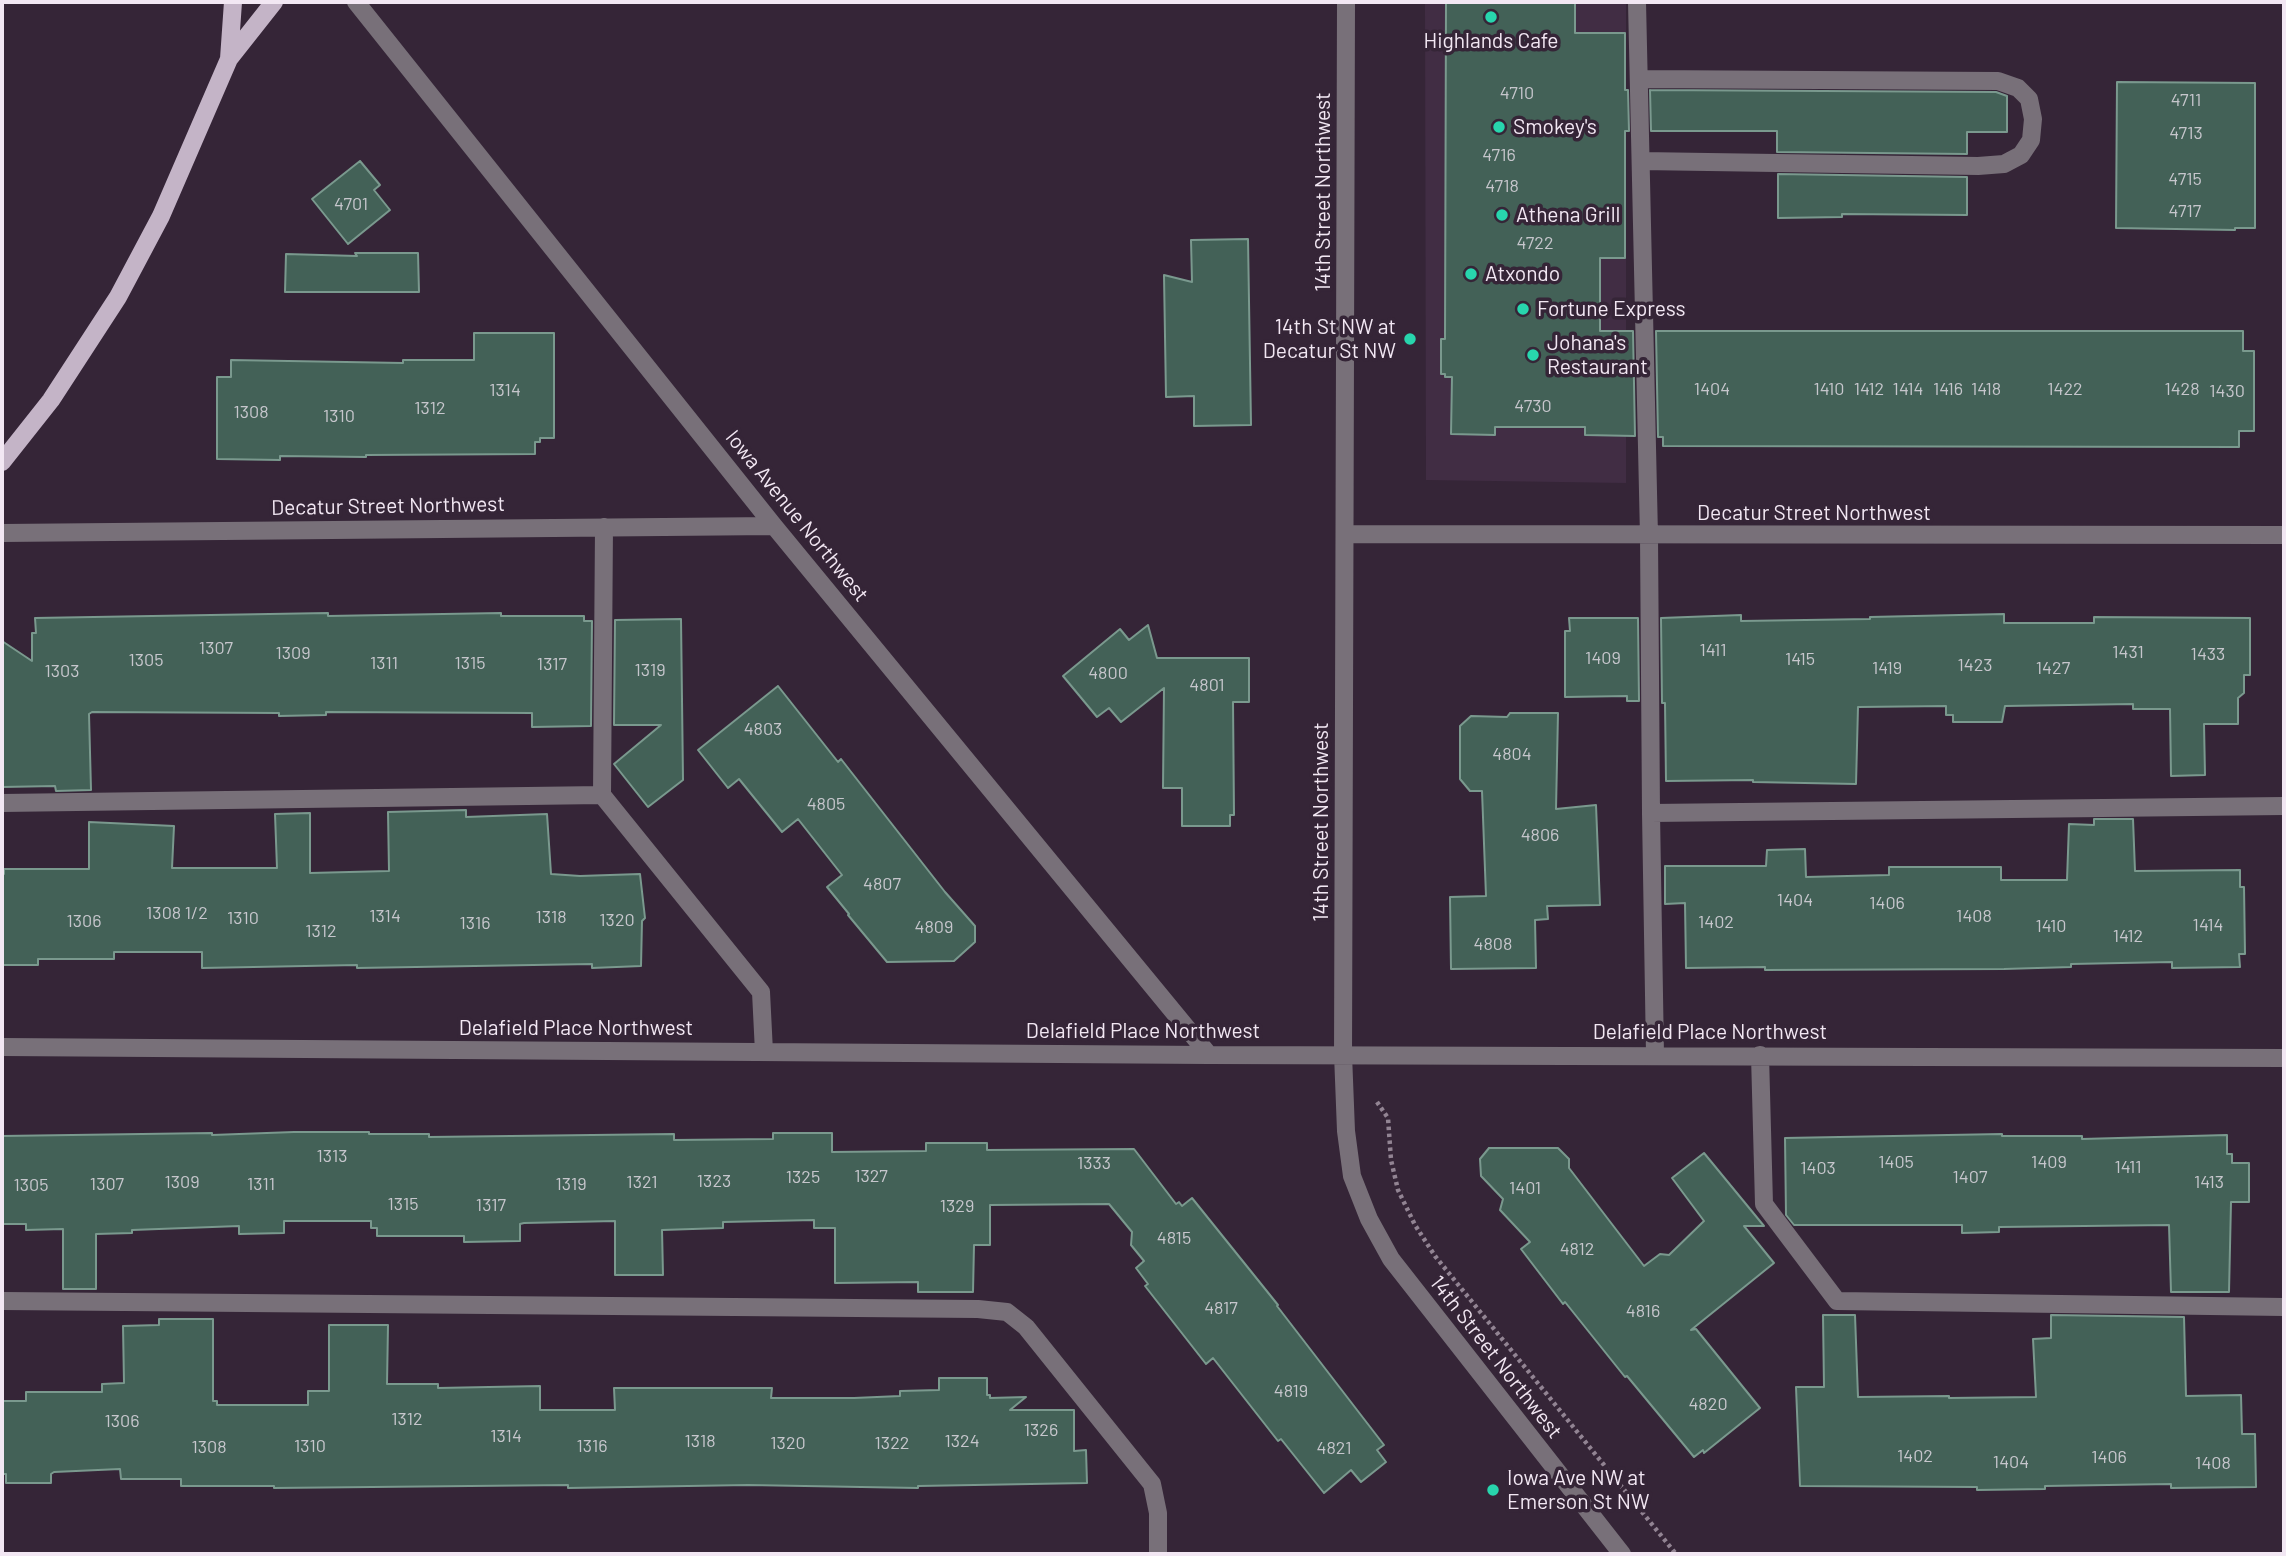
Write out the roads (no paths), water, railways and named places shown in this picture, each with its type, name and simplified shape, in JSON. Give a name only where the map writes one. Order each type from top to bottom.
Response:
[{"type":"main road","points":[[229,59],[233,2]]},
{"type":"main road","points":[[2,462],[57,391],[118,297],[162,216],[229,59],[274,2]]},
{"type":"street","name":"Iowa Avenue Northwest","points":[[356,2],[775,526],[1209,1055]]},
{"type":"street","name":"14th Street Northwest","points":[[1346,2],[1343,1054],[1346,1131],[1352,1176],[1369,1219],[1391,1259],[1622,1554]]},
{"type":"street","points":[[1637,2],[1649,536],[1655,1055]]},
{"type":"street","points":[[1639,79],[1998,81],[2018,88],[2028,99],[2033,119],[2031,140],[2021,155],[2004,164],[1978,166],[1640,161]]},
{"type":"street","name":"Decatur Street Northwest","points":[[2,533],[775,526]]},
{"type":"street","points":[[604,527],[602,795],[761,992],[764,1052]]},
{"type":"street","name":"Decatur Street Northwest","points":[[1345,534],[2284,535]]},
{"type":"street","points":[[2,803],[602,795]]},
{"type":"street","points":[[1651,813],[2284,806]]},
{"type":"street","name":"Delafield Place Northwest","points":[[2,1047],[1209,1055],[2284,1058]]},
{"type":"street","points":[[1760,1055],[1764,1204],[1837,1301],[2284,1307]]},
{"type":"street","points":[[2,1301],[964,1309],[1007,1312],[1026,1327],[1152,1484],[1158,1513],[1158,1554]]},
{"type":"place","name":"Highlands Cafe","points":[[1491,17]]},
{"type":"place","name":"Smokey's","points":[[1499,127]]},
{"type":"place","name":"Athena Grill","points":[[1502,215]]},
{"type":"place","name":"Atxondo","points":[[1471,274]]},
{"type":"place","name":"Fortune Express","points":[[1523,309]]},
{"type":"place","name":"14th St NW at Decatur St NW","points":[[1410,339]]},
{"type":"place","name":"Johana's Restaurant","points":[[1533,355]]},
{"type":"place","name":"Iowa Ave NW at Emerson St NW","points":[[1493,1490]]}]
